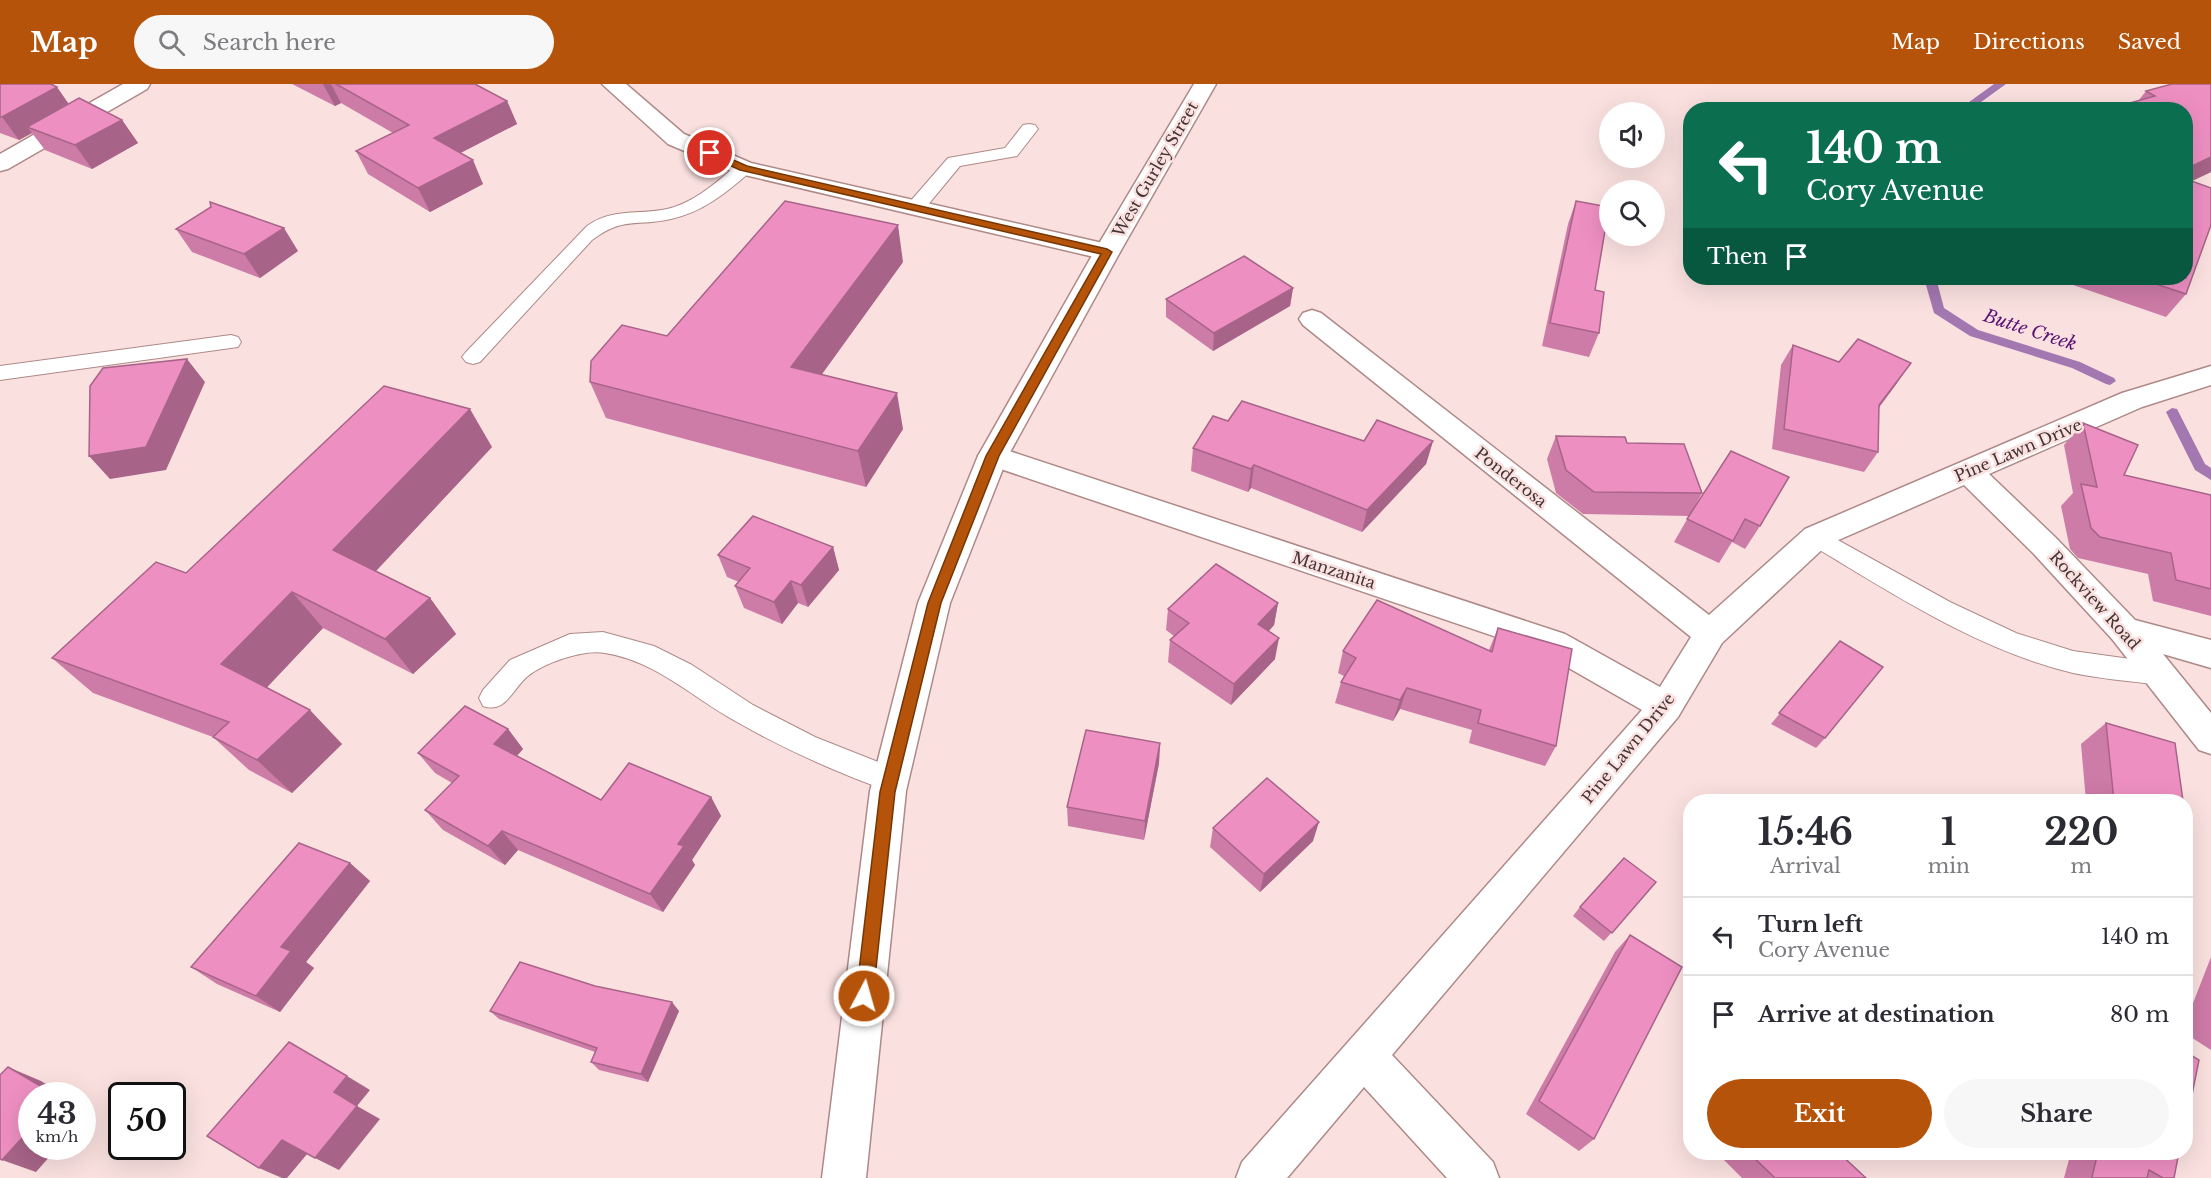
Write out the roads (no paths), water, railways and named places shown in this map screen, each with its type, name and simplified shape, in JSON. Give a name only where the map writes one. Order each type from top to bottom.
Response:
[{"type":"street","points":[[0,164],[139,84]]},
{"type":"street","points":[[613,84],[676,138],[744,168],[1107,252]]},
{"type":"street","name":"West Gurley Street","points":[[844,1178],[891,780],[934,603],[993,456],[1107,252],[1205,84]]},
{"type":"street","name":"Ponderosa","points":[[1312,319],[1710,634]]},
{"type":"street","name":"Pine Lawn Drive","points":[[1258,1178],[1666,707],[1710,634],[1816,537],[2132,400],[2211,375]]},
{"type":"street","name":"Manzanita","points":[[993,456],[1553,643],[1666,707]]},
{"type":"street","name":"Rockview Road","points":[[1968,471],[2044,545],[2124,630],[2211,740]]},
{"type":"street","points":[[2124,630],[2211,654]]},
{"type":"street","points":[[1365,1057],[1477,1178]]},
{"type":"lane","points":[[915,208],[954,162],[1011,152],[1029,129]]},
{"type":"lane","points":[[473,357],[585,236],[606,222],[634,216],[668,214],[692,206],[721,188],[744,168]]},
{"type":"lane","points":[[0,373],[231,342]]},
{"type":"lane","points":[[1816,537],[1923,598],[2000,638],[2073,662],[2159,674]]},
{"type":"lane","points":[[492,698],[519,668],[570,644],[603,642],[645,652],[683,673],[744,713],[805,746],[891,780]]},
{"type":"waterway","name":"Butte Creek","points":[[1975,102],[2001,84]]},
{"type":"waterway","name":"Butte Creek","points":[[1932,285],[1938,310],[1974,333],[2076,365],[2110,381]]},
{"type":"waterway","name":"Butte Creek","points":[[2172,412],[2200,467],[2211,475]]}]
